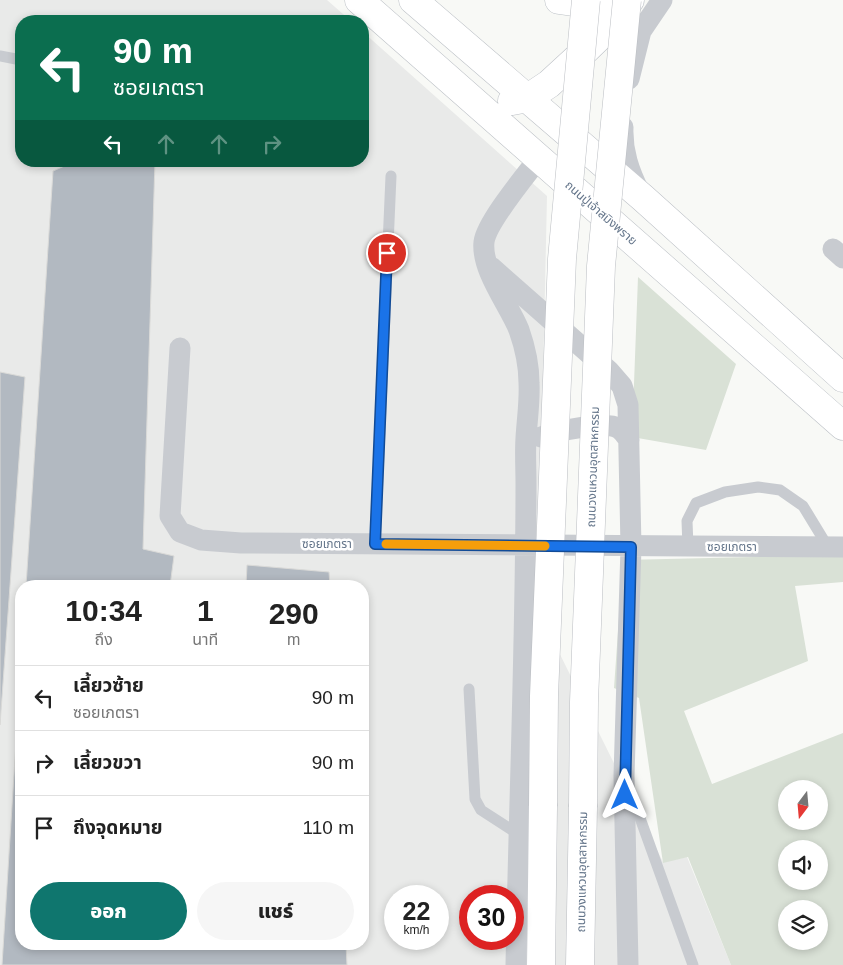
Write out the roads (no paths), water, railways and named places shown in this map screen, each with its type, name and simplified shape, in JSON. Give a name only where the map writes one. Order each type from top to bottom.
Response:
[{"type":"main road","name":"ถนนปู่เจ้าสมิงพราย","points":[[359,0],[843,426]]},
{"type":"main road","points":[[414,0],[643,198],[843,378]]},
{"type":"main road","points":[[559,0],[594,5],[608,0]]},
{"type":"main road","points":[[541,965],[544,696],[562,259],[586,0]]},
{"type":"main road","points":[[468,95],[504,102],[528,98],[549,84],[602,34],[629,0]]},
{"type":"main road","name":"ถนนวงแหวนอุตสาหกรรม","points":[[580,965],[584,702],[601,266],[629,0]]},
{"type":"street","points":[[643,198],[629,172],[624,146],[625,96],[641,31],[662,0]]},
{"type":"street","points":[[516,965],[526,545],[526,448],[529,384],[525,352],[520,332],[495,285],[487,264],[484,241],[494,219],[539,158]]},
{"type":"street","points":[[487,264],[586,350],[622,386],[628,405],[631,547],[624,776],[628,965]]},
{"type":"street","name":"ซอยเภตรา","points":[[180,348],[170,516],[180,532],[201,540],[241,543],[835,547]]},
{"type":"street","points":[[526,448],[542,437],[566,430],[607,425],[619,428],[629,440]]},
{"type":"lane","points":[[0,56],[15,59]]},
{"type":"lane","points":[[375,544],[391,176]]},
{"type":"lane","points":[[688,547],[687,522],[696,503],[725,492],[758,487],[780,490],[802,506],[835,547]]},
{"type":"lane","points":[[469,689],[474,799],[481,810],[490,818],[518,834]]},
{"type":"lane","points":[[624,776],[693,965]]}]
